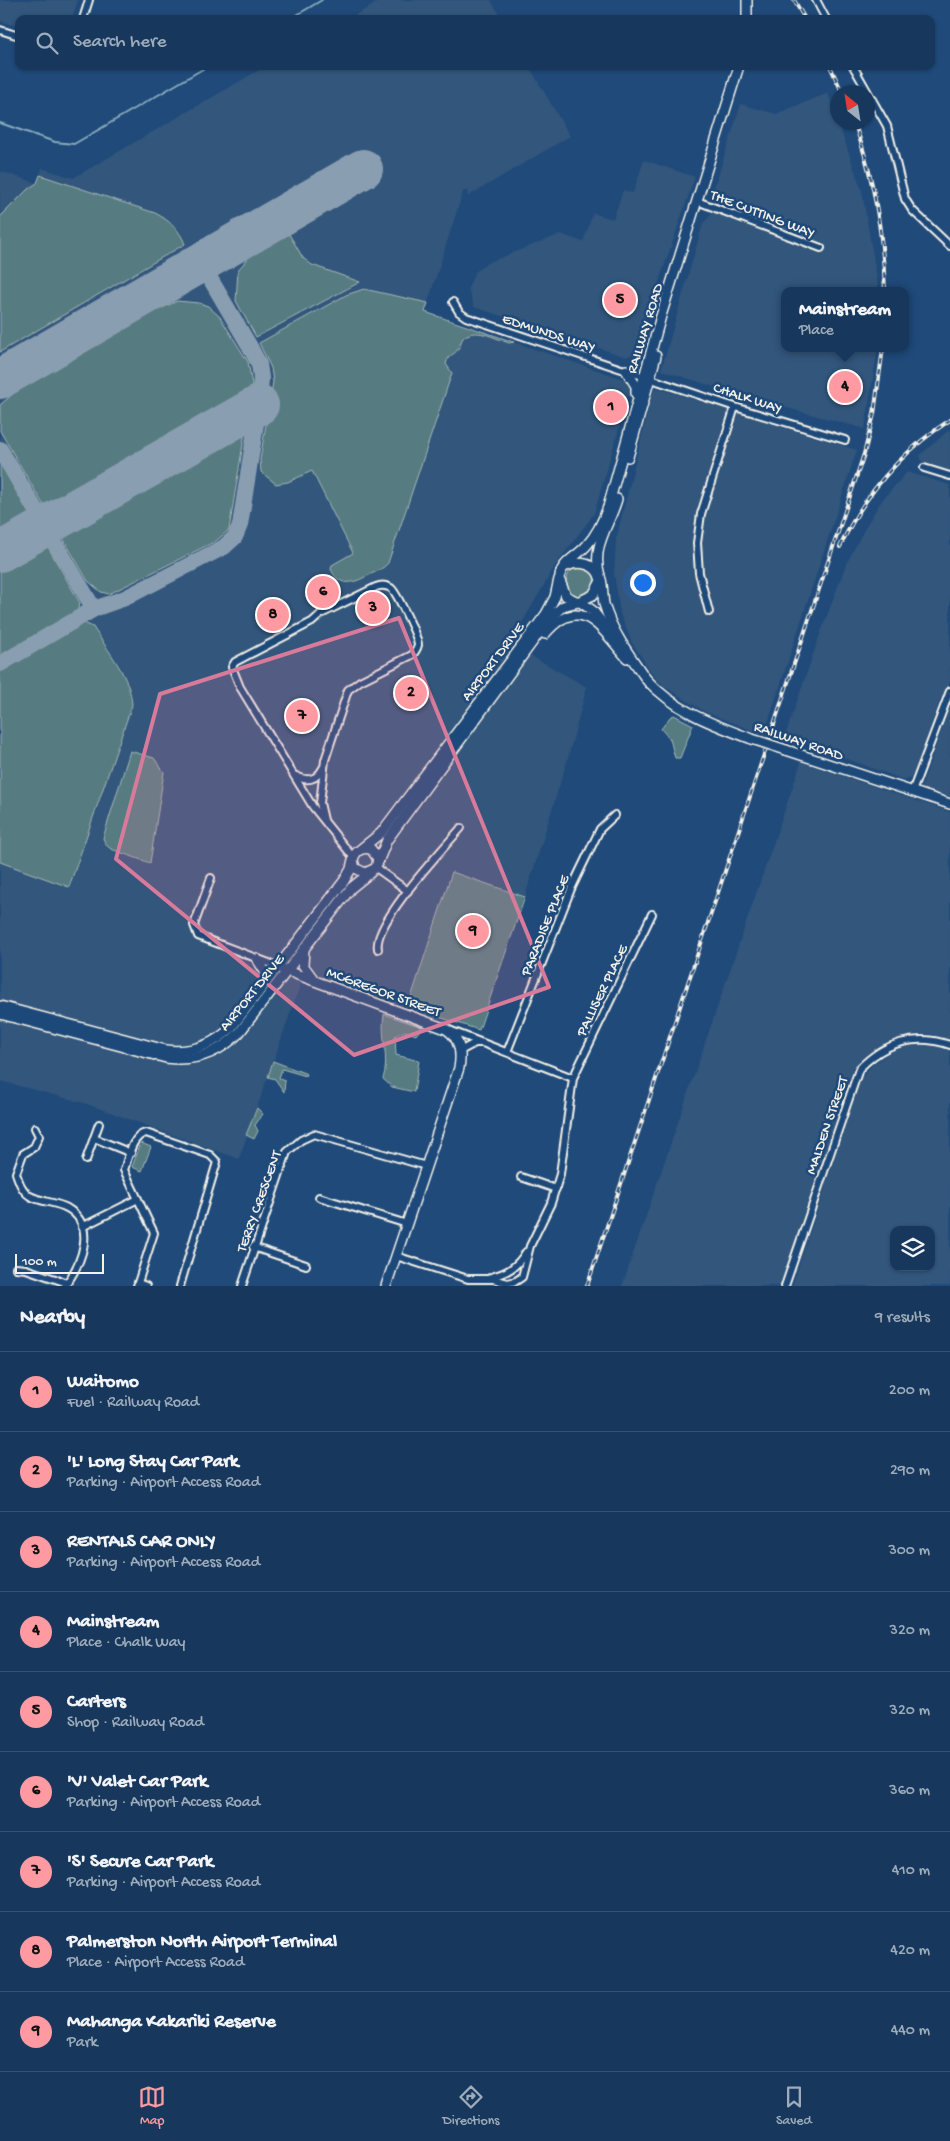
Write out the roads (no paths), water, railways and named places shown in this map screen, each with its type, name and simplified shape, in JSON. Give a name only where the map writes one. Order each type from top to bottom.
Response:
[{"type":"main road","points":[[747,0],[747,15]]},
{"type":"main road","name":"RAILWAY ROAD","points":[[649,682],[627,650],[608,616],[596,561],[596,550],[611,519],[673,278],[738,70]]},
{"type":"main road","points":[[623,452],[636,392],[633,379],[626,370]]},
{"type":"main road","name":"RAILWAY ROAD","points":[[560,577],[563,567],[585,548],[601,524],[647,377]]},
{"type":"main road","points":[[580,563],[591,567],[600,578],[593,595],[578,602],[566,596],[562,591],[560,577],[568,566],[580,563]]},
{"type":"main road","name":"AIRPORT DRIVE","points":[[0,1006],[166,1050],[183,1051],[209,1045],[224,1035],[347,877],[357,854],[380,833],[546,614],[555,597],[560,577]]},
{"type":"main road","name":"RAILWAY ROAD","points":[[578,602],[601,619],[632,664],[649,682],[670,701],[698,718],[752,739],[950,804]]},
{"type":"main road","name":"AIRPORT DRIVE","points":[[0,1014],[157,1056],[175,1059],[192,1058],[218,1050],[233,1039],[351,888],[376,868],[387,840],[554,614],[564,606],[578,602]]},
{"type":"main road","points":[[509,675],[554,624],[572,615],[584,616],[594,620],[632,664]]},
{"type":"main road","points":[[374,852],[376,868],[361,873],[355,868],[357,854],[374,852]]},
{"type":"main road","points":[[304,949],[303,965],[316,981]]},
{"type":"main road","points":[[257,959],[268,979]]},
{"type":"main road","name":"MCGREGOR STREET","points":[[277,966],[286,971],[446,1029],[457,1039],[460,1051]]},
{"type":"main road","points":[[386,1286],[459,1068],[460,1051]]},
{"type":"street","points":[[84,15],[89,0]]},
{"type":"street","points":[[816,0],[824,15]]},
{"type":"street","points":[[0,30],[15,35]]},
{"type":"street","points":[[855,70],[887,126],[905,199],[912,210],[950,246]]},
{"type":"street","name":"THE CUTTING WAY","points":[[697,201],[821,248]]},
{"type":"street","name":"EDMUNDS WAY","points":[[453,302],[459,312],[466,317],[647,377]]},
{"type":"street","name":"CHALK WAY","points":[[647,377],[735,407],[845,440]]},
{"type":"street","points":[[709,612],[699,573],[698,543],[701,514],[735,407]]},
{"type":"street","points":[[924,468],[950,476]]},
{"type":"street","points":[[295,775],[306,780],[315,778],[322,771],[350,688],[412,655],[417,649],[417,639],[403,608],[394,592],[387,587],[376,587],[321,614],[312,622],[233,665],[232,672],[313,807],[342,842],[357,854]]},
{"type":"street","points":[[912,792],[950,691]]},
{"type":"street","points":[[324,820],[320,804],[325,760]]},
{"type":"street","name":"PARADISE PLACE","points":[[507,1052],[571,889],[600,829],[615,815]]},
{"type":"street","points":[[378,949],[376,943],[381,928],[408,891],[461,828]]},
{"type":"street","points":[[376,868],[408,891]]},
{"type":"street","name":"MCGREGOR STREET","points":[[212,878],[194,925],[195,932],[202,939],[277,966]]},
{"type":"street","name":"PALLISER PLACE","points":[[530,1246],[556,1189],[560,1174],[573,1078],[652,914]]},
{"type":"street","points":[[446,1029],[460,1032],[483,1043],[573,1078]]},
{"type":"street","name":"MALDEN STREET","points":[[784,1286],[859,1069],[872,1056],[888,1046],[909,1040],[928,1040],[950,1045]]},
{"type":"street","points":[[460,1051],[475,1042],[483,1043]]},
{"type":"street","points":[[86,1160],[99,1124]]},
{"type":"street","points":[[16,1268],[26,1269],[66,1284],[84,1246],[82,1227],[68,1209],[30,1196],[22,1189],[16,1174],[23,1154],[34,1147],[39,1136],[35,1128]]},
{"type":"street","points":[[146,1286],[138,1285],[154,1233],[125,1173],[137,1138],[146,1133],[210,1155],[217,1162],[180,1286]]},
{"type":"street","name":"TERRY CRESCENT","points":[[242,1286],[287,1152],[301,1140],[314,1134],[426,1166]]},
{"type":"street","points":[[94,1138],[131,1153]]},
{"type":"street","points":[[521,1177],[556,1189]]},
{"type":"street","points":[[320,1197],[407,1224]]},
{"type":"street","points":[[82,1227],[138,1199]]},
{"type":"street","points":[[485,1279],[501,1274],[516,1266],[530,1246]]},
{"type":"street","points":[[396,1256],[461,1277],[508,1283],[519,1279],[525,1270],[530,1246]]},
{"type":"street","points":[[254,1247],[306,1265]]},
{"type":"waterway","points":[[297,15],[322,0]]},
{"type":"waterway","points":[[0,123],[55,142],[74,144],[201,70]]},
{"type":"railway","points":[[794,0],[803,15]]},
{"type":"railway","points":[[832,70],[839,85]]},
{"type":"railway","points":[[857,130],[867,163],[880,227],[885,287]]},
{"type":"railway","points":[[587,1286],[864,454],[874,414],[882,352]]},
{"type":"railway","points":[[840,547],[860,509],[872,492],[900,460],[932,432],[950,420]]},
{"type":"place","name":"Carters","points":[[620,300]]},
{"type":"place","name":"Mainstream","points":[[845,387]]},
{"type":"place","name":"Waitomo","points":[[611,407]]},
{"type":"place","name":"'V' Valet Car Park","points":[[323,592]]},
{"type":"place","name":"RENTALS CAR ONLY","points":[[373,608]]},
{"type":"place","name":"Palmerston North Airport Terminal","points":[[273,615]]},
{"type":"place","name":"'L' Long Stay Car Park","points":[[411,693]]},
{"type":"place","name":"'S' Secure Car Park","points":[[302,716]]},
{"type":"place","name":"Mahanga Kakariki Reserve","points":[[473,931]]}]
